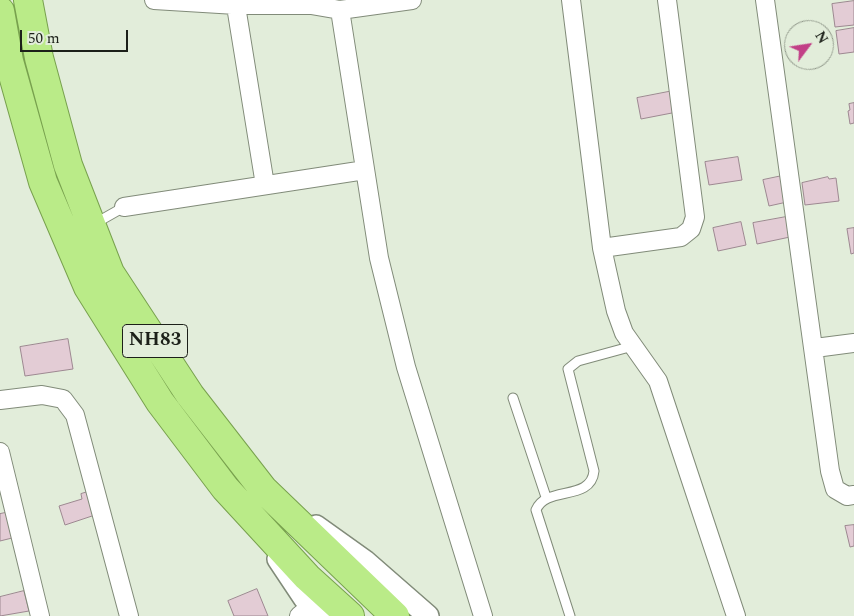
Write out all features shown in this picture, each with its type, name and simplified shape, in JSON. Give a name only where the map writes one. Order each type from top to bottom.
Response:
[{"type":"highway","name":"NH83","points":[[28,0],[39,58],[68,166],[110,273],[190,395],[263,489],[395,616]]},
{"type":"highway","name":"NH83","points":[[0,11],[9,62],[42,182],[88,287],[160,402],[225,488],[307,577],[350,616]]},
{"type":"street","points":[[154,0],[310,2],[340,10],[412,0]]},
{"type":"street","points":[[571,0],[602,248],[616,311],[624,333],[658,381],[736,616]]},
{"type":"street","points":[[602,248],[681,237],[691,229],[695,218],[667,0]]},
{"type":"street","points":[[765,0],[815,348],[830,471],[835,489],[846,496],[854,495]]},
{"type":"street","points":[[235,2],[265,185]]},
{"type":"street","points":[[340,10],[379,258],[406,367],[483,616]]},
{"type":"street","points":[[124,207],[365,170]]},
{"type":"street","points":[[815,348],[854,343]]},
{"type":"street","points":[[0,400],[42,395],[63,399],[75,415],[129,616]]},
{"type":"street","points":[[0,452],[40,616]]},
{"type":"street","points":[[263,489],[365,561],[428,616]]},
{"type":"street","points":[[249,515],[311,613]]},
{"type":"lane","points":[[92,225],[124,207]]},
{"type":"lane","points":[[570,616],[536,510],[539,502],[546,497],[579,490],[588,485],[593,478],[594,471],[568,369],[578,361],[633,346]]},
{"type":"lane","points":[[513,398],[546,497]]},
{"type":"building","points":[[854,1],[854,25],[835,27],[832,4]]},
{"type":"building","points":[[854,28],[854,52],[839,54],[836,31]]},
{"type":"building","points":[[673,91],[677,112],[641,119],[637,98]]},
{"type":"building","points":[[854,103],[854,123],[850,124],[849,104]]},
{"type":"building","points":[[738,157],[742,180],[709,185],[705,162]]},
{"type":"building","points":[[782,176],[787,202],[769,206],[763,180]]},
{"type":"building","points":[[828,177],[829,179],[836,178],[839,201],[805,205],[802,183]]},
{"type":"building","points":[[786,217],[790,237],[757,244],[753,223]]},
{"type":"building","points":[[741,222],[746,245],[718,251],[713,228]]},
{"type":"building","points":[[854,228],[854,253],[851,254],[847,229]]},
{"type":"building","points":[[68,339],[73,369],[25,376],[20,347]]},
{"type":"building","points":[[91,491],[98,514],[65,525],[59,506],[82,499],[81,494]]},
{"type":"building","points":[[10,512],[16,537],[0,541],[0,514]]},
{"type":"building","points":[[854,525],[854,546],[850,547],[845,526]]},
{"type":"building","points":[[257,589],[268,616],[234,616],[228,601]]},
{"type":"building","points":[[24,591],[29,611],[0,616],[0,597]]}]
